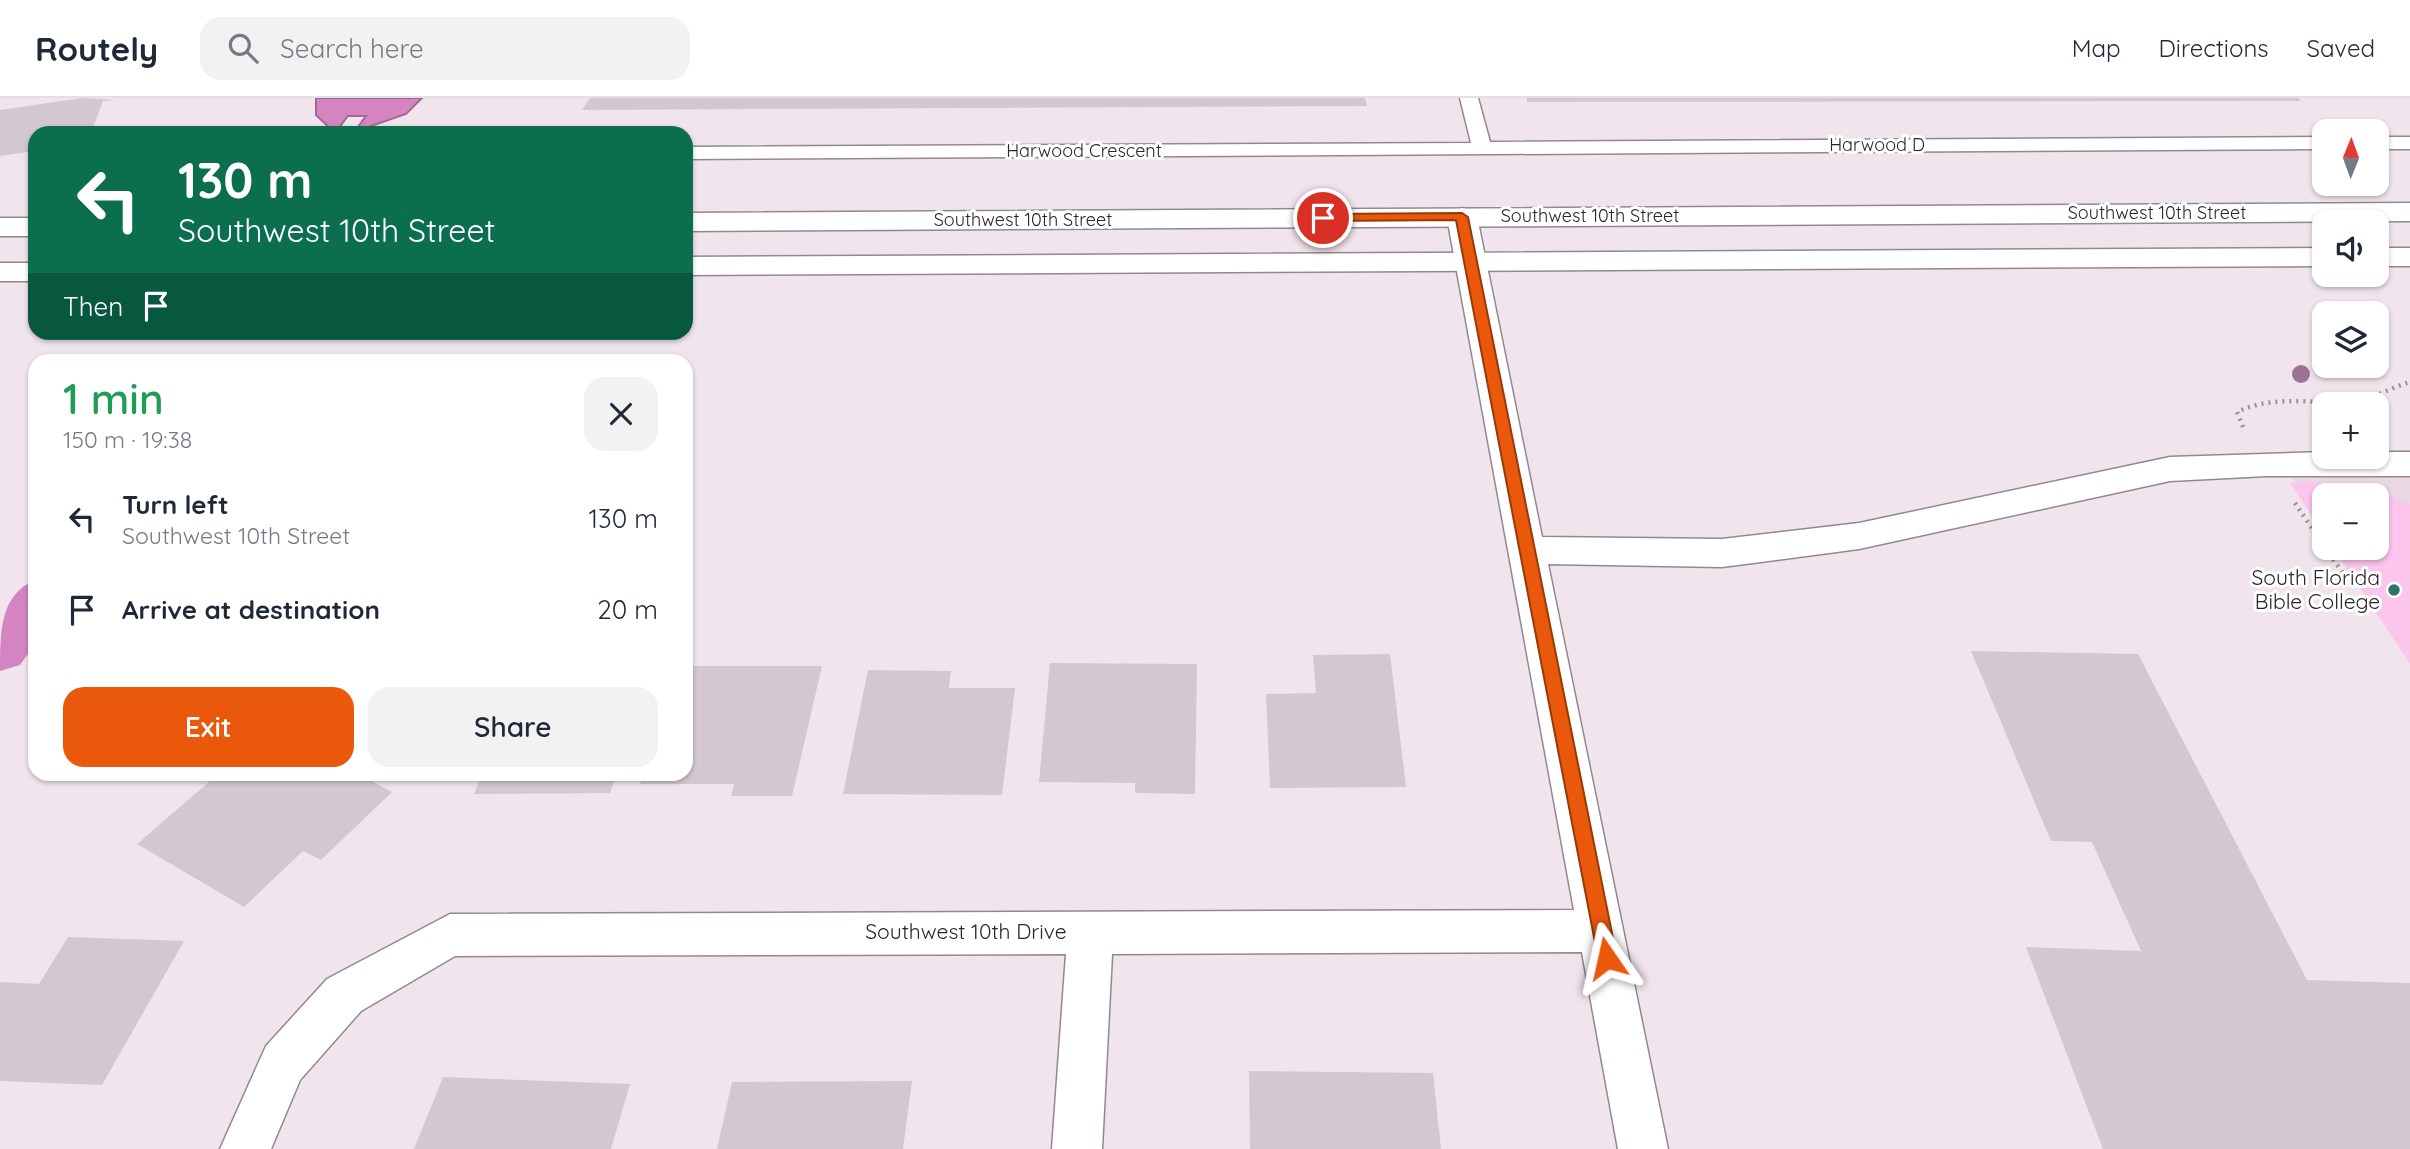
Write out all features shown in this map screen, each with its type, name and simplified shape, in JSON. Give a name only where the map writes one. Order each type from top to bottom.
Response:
[{"type":"main road","name":"Southwest 10th Street","points":[[693,222],[2410,212]]},
{"type":"main road","points":[[1462,217],[1643,1149]]},
{"type":"main road","points":[[0,227],[28,227]]},
{"type":"main road","points":[[693,266],[2312,257]]},
{"type":"main road","points":[[2389,257],[2410,257]]},
{"type":"main road","points":[[0,272],[28,272]]},
{"type":"main road","points":[[1528,550],[1722,553],[1859,536],[2171,469],[2267,464],[2410,464]]},
{"type":"main road","points":[[1077,1149],[1090,931]]},
{"type":"main road","name":"Southwest 10th Drive","points":[[245,1149],[283,1063],[344,995],[450,935],[1602,931]]},
{"type":"lane","points":[[1469,98],[1482,148]]},
{"type":"lane","name":"Harwood D","points":[[1482,148],[2312,143]]},
{"type":"lane","points":[[2389,143],[2410,143]]},
{"type":"lane","name":"Harwood Crescent","points":[[693,153],[1482,148]]},
{"type":"path","points":[[2334,560],[2342,572]]},
{"type":"shaded area","points":[[316,98],[422,98],[406,114],[371,126],[358,126],[366,116],[348,116],[340,126],[328,126],[316,115]]},
{"type":"shaded area","points":[[2287,472],[2410,472],[2410,631],[2381,560],[2389,560],[2389,483],[2312,483],[2312,504]]},
{"type":"shaded area","points":[[2308,482],[2325,483],[2312,483],[2312,516],[2290,483]]},
{"type":"shaded area","points":[[2389,496],[2410,504],[2410,664],[2341,560],[2389,560]]},
{"type":"building","points":[[83,98],[116,100],[103,101],[94,126],[28,126],[28,152],[0,156],[0,110]]},
{"type":"building","points":[[590,98],[1365,98],[1367,106],[582,110]]},
{"type":"building","points":[[1527,98],[2298,98],[2301,101],[1527,102]]},
{"type":"building","points":[[1971,651],[2138,654],[2307,980],[2410,983],[2410,1149],[2103,1149],[2026,947],[2141,951],[2092,842],[2051,841]]},
{"type":"building","points":[[1390,654],[1406,787],[1270,788],[1266,694],[1316,693],[1313,655]]},
{"type":"building","points":[[1050,663],[1197,664],[1195,794],[1135,793],[1135,783],[1039,782]]},
{"type":"building","points":[[693,666],[822,666],[792,796],[731,796],[734,784],[640,784],[641,781],[693,781]]},
{"type":"building","points":[[868,670],[951,671],[949,688],[1015,688],[1002,795],[843,794]]},
{"type":"building","points":[[210,781],[371,781],[392,792],[321,860],[303,851],[244,907],[137,844]]},
{"type":"building","points":[[479,781],[614,781],[610,793],[474,794]]},
{"type":"building","points":[[68,937],[184,941],[102,1085],[0,1081],[0,982],[39,984]]},
{"type":"building","points":[[1249,1071],[1433,1073],[1441,1149],[1250,1149]]},
{"type":"building","points":[[443,1077],[630,1084],[611,1149],[414,1149]]},
{"type":"building","points":[[912,1081],[903,1149],[717,1149],[732,1082]]},
{"type":"waterway","points":[[0,649],[28,611]]},
{"type":"place","name":"South Florida Bible College","points":[[2394,590]]},
{"type":"route","points":[[1323,218],[1462,217],[1607,958]]}]
